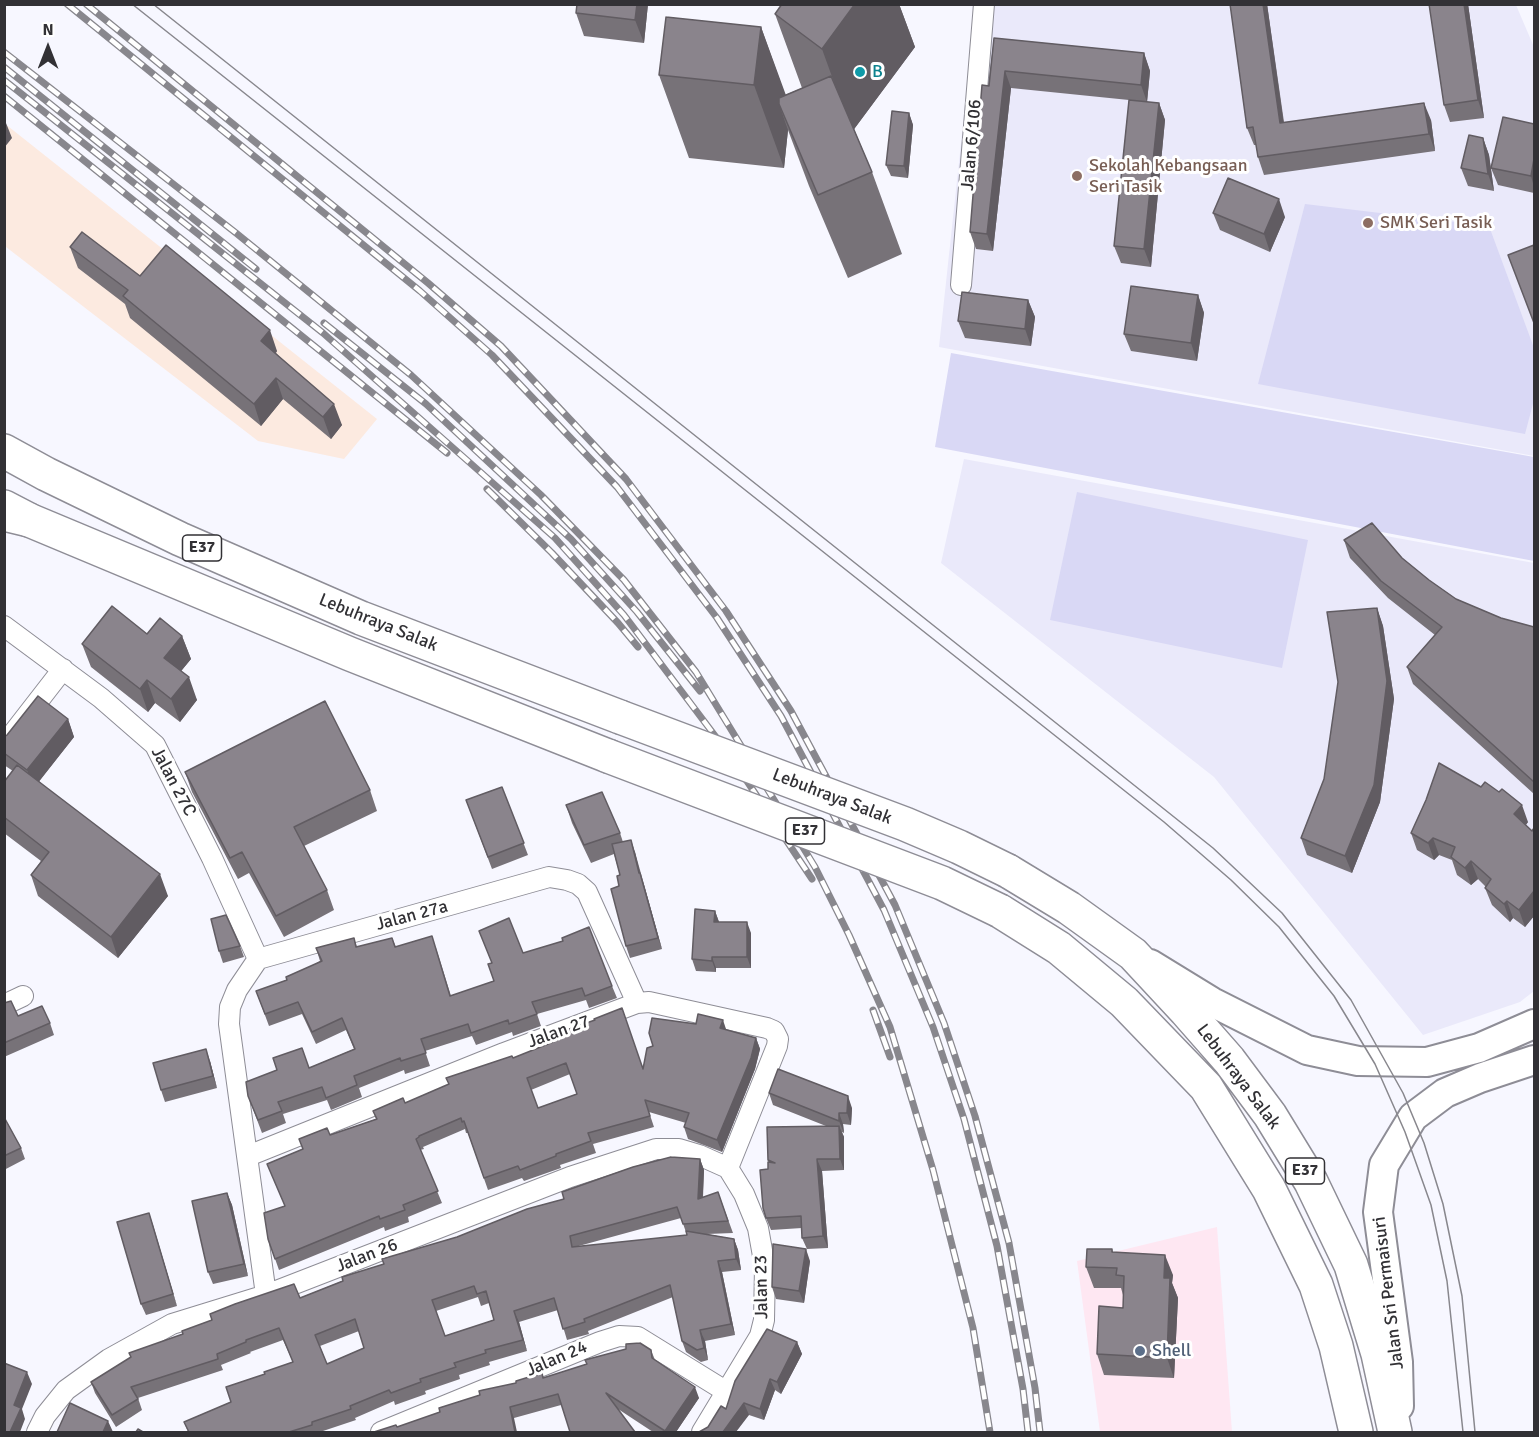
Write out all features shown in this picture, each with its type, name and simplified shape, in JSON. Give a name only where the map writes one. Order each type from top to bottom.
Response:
[{"type":"highway","name":"Lebuhraya Salak","points":[[4,451],[46,474],[180,538],[361,618],[904,824],[1008,871],[1069,908],[1133,954],[1229,1060],[1270,1115],[1311,1182],[1351,1265],[1378,1354],[1395,1432]]},
{"type":"highway","name":"Lebuhraya Salak","points":[[13,514],[350,654],[608,756],[942,883],[1000,911],[1059,948],[1125,1002],[1206,1087],[1269,1189],[1316,1285],[1336,1346],[1356,1432]]},
{"type":"main road","points":[[1133,954],[1212,1002],[1307,1050],[1358,1061],[1427,1062],[1479,1048],[1534,1024]]},
{"type":"main road","name":"Jalan Sri Permaisuri","points":[[1401,1432],[1398,1362],[1378,1212],[1384,1165],[1413,1117],[1445,1093],[1480,1078],[1534,1060]]},
{"type":"street","name":"Jalan 6/106","points":[[961,285],[984,4]]},
{"type":"street","name":"Jalan 27C","points":[[4,626],[101,698],[155,745],[212,858],[258,959]]},
{"type":"street","points":[[4,745],[63,669]]},
{"type":"street","name":"Jalan 27a","points":[[258,959],[549,877],[567,880],[588,891],[637,1003]]},
{"type":"street","points":[[258,959],[237,990],[230,1007],[229,1024],[266,1295]]},
{"type":"street","points":[[4,1005],[23,996]]},
{"type":"street","name":"Jalan 27","points":[[248,1156],[504,1053],[637,1003],[649,1002],[767,1028],[774,1031],[778,1039],[728,1168]]},
{"type":"street","name":"Jalan 26","points":[[37,1432],[45,1416],[66,1390],[110,1359],[172,1324],[266,1295],[570,1177],[656,1149],[679,1149],[728,1168]]},
{"type":"street","name":"Jalan 23","points":[[702,1432],[760,1336],[766,1305],[765,1267],[758,1228],[744,1194],[728,1168]]},
{"type":"street","name":"Jalan 24","points":[[381,1432],[620,1335],[638,1337],[727,1392]]},
{"type":"shaded area","name":"SMK Seri Tasik","points":[[976,5],[1516,5],[1534,47],[1534,456],[939,347]]},
{"type":"shaded area","points":[[4,123],[377,419],[344,459],[258,441],[6,247],[4,245]]},
{"type":"shaded area","points":[[1305,204],[1489,226],[1534,348],[1534,400],[1525,434],[1258,384]]},
{"type":"shaded area","points":[[951,353],[1534,457],[1534,561],[935,447]]},
{"type":"shaded area","points":[[964,459],[1534,563],[1534,991],[1520,1002],[1423,1035],[1214,777],[941,563]]},
{"type":"shaded area","points":[[1077,492],[1308,540],[1282,668],[1050,620]]},
{"type":"shaded area","points":[[1217,1227],[1232,1432],[1100,1432],[1077,1261]]},
{"type":"building","points":[[577,4],[637,4],[635,20],[576,13]]},
{"type":"building","points":[[782,4],[855,4],[822,49],[775,14]]},
{"type":"building","points":[[1230,4],[1263,4],[1280,123],[1424,103],[1429,134],[1258,157],[1253,127],[1247,128]]},
{"type":"building","points":[[1429,4],[1464,4],[1478,100],[1444,105]]},
{"type":"building","points":[[666,17],[761,27],[754,85],[659,75]]},
{"type":"building","points":[[994,38],[1144,53],[1141,85],[1005,71],[987,234],[970,232],[982,85],[989,86]]},
{"type":"building","points":[[831,76],[872,172],[818,195],[779,104],[779,98]]},
{"type":"building","points":[[1129,100],[1159,103],[1144,249],[1114,246]]},
{"type":"building","points":[[892,111],[909,113],[904,166],[886,165]]},
{"type":"building","points":[[1503,117],[1534,124],[1534,159],[1531,176],[1491,168]]},
{"type":"building","points":[[1469,135],[1483,138],[1488,174],[1461,168]]},
{"type":"building","points":[[1228,178],[1279,199],[1264,234],[1213,213]]},
{"type":"building","points":[[82,232],[140,276],[166,245],[270,330],[261,341],[334,404],[323,417],[276,378],[254,404],[123,296],[128,290],[70,247]]},
{"type":"building","points":[[1534,245],[1534,323],[1508,255]]},
{"type":"building","points":[[1131,286],[1198,295],[1191,343],[1124,334]]},
{"type":"building","points":[[962,292],[1028,300],[1025,329],[958,321]]},
{"type":"building","points":[[1372,523],[1402,558],[1456,599],[1501,618],[1534,627],[1534,782],[1407,667],[1442,627],[1381,581],[1344,540]]},
{"type":"building","points":[[112,606],[147,634],[160,618],[182,636],[164,658],[189,677],[171,699],[147,680],[140,689],[82,644]]},
{"type":"building","points":[[1377,608],[1387,681],[1374,785],[1345,856],[1301,838],[1324,779],[1338,682],[1327,612]]},
{"type":"building","points":[[38,696],[68,719],[27,770],[4,753],[4,737]]},
{"type":"building","points":[[325,701],[370,790],[294,827],[327,890],[276,916],[242,852],[230,858],[185,772]]},
{"type":"building","points":[[1439,763],[1481,787],[1485,782],[1499,792],[1502,789],[1522,805],[1514,814],[1532,831],[1534,828],[1534,891],[1519,910],[1507,901],[1504,904],[1485,888],[1491,879],[1471,861],[1465,868],[1451,857],[1455,847],[1433,838],[1428,843],[1411,833]]},
{"type":"building","points":[[17,765],[160,874],[111,937],[31,875],[49,852],[4,817],[4,782]]},
{"type":"building","points":[[502,787],[524,843],[488,857],[466,800]]},
{"type":"building","points":[[602,792],[620,833],[584,845],[566,805]]},
{"type":"building","points":[[631,840],[658,938],[626,946],[611,889],[619,886],[617,876],[620,875],[612,844]]},
{"type":"building","points":[[695,909],[715,911],[714,922],[747,922],[747,957],[712,957],[712,961],[692,959]]},
{"type":"building","points":[[226,915],[240,946],[219,951],[211,919]]},
{"type":"building","points":[[509,918],[523,953],[563,941],[562,938],[589,927],[612,986],[585,996],[582,988],[532,1002],[537,1014],[509,1024],[508,1020],[471,1033],[468,1024],[421,1039],[426,1053],[401,1061],[400,1058],[354,1076],[357,1085],[326,1098],[322,1087],[278,1102],[282,1111],[258,1120],[248,1096],[246,1082],[277,1070],[273,1058],[302,1048],[309,1068],[355,1049],[342,1018],[312,1032],[298,1002],[265,1014],[256,991],[287,980],[286,977],[322,961],[316,948],[354,938],[356,947],[392,938],[395,947],[432,936],[450,996],[494,981],[488,964],[492,963],[479,931]]},
{"type":"building","points":[[11,1001],[18,1016],[42,1006],[50,1023],[4,1043],[4,1003]]},
{"type":"building","points":[[622,1008],[643,1069],[647,1048],[653,1046],[649,1033],[652,1018],[696,1024],[698,1014],[723,1020],[720,1028],[756,1038],[751,1058],[717,1140],[684,1127],[689,1113],[645,1100],[650,1116],[588,1133],[591,1141],[520,1170],[518,1166],[484,1178],[461,1118],[416,1139],[438,1191],[403,1205],[405,1210],[380,1219],[379,1216],[275,1259],[268,1239],[264,1213],[285,1206],[267,1164],[303,1149],[299,1139],[327,1128],[330,1135],[377,1119],[373,1111],[403,1098],[405,1103],[449,1084],[446,1078],[512,1056],[513,1058],[558,1040],[555,1034]],"holes":[[[566,1063],[577,1094],[538,1108],[527,1078]]]},
{"type":"building","points":[[206,1049],[213,1076],[161,1090],[153,1063]]},
{"type":"building","points":[[778,1069],[848,1096],[847,1113],[839,1113],[839,1121],[769,1093]]},
{"type":"building","points":[[4,1117],[21,1148],[4,1156]]},
{"type":"building","points":[[839,1126],[840,1159],[817,1159],[823,1236],[802,1238],[801,1216],[766,1218],[760,1170],[768,1169],[768,1162],[775,1163],[768,1160],[767,1127]]},
{"type":"building","points":[[671,1157],[700,1159],[698,1199],[718,1192],[728,1221],[683,1224],[677,1207],[570,1236],[572,1247],[687,1235],[686,1231],[734,1239],[736,1259],[718,1261],[731,1324],[700,1330],[704,1348],[697,1350],[682,1341],[670,1285],[584,1319],[585,1322],[563,1329],[554,1298],[514,1311],[523,1340],[485,1350],[486,1353],[454,1363],[456,1367],[420,1379],[421,1382],[391,1393],[389,1390],[350,1406],[351,1409],[289,1432],[189,1432],[184,1422],[231,1402],[226,1387],[293,1362],[279,1328],[217,1354],[218,1359],[131,1387],[138,1399],[112,1415],[91,1382],[131,1357],[129,1353],[183,1334],[182,1331],[212,1320],[210,1314],[235,1304],[294,1284],[300,1298],[343,1281],[342,1277],[384,1264],[382,1259],[457,1237],[527,1209],[564,1199],[562,1192],[633,1167]],"holes":[[[474,1286],[477,1294],[486,1291],[494,1320],[445,1336],[432,1300]],[[355,1319],[364,1348],[327,1364],[315,1335]]]},
{"type":"building","points":[[227,1193],[244,1264],[208,1272],[192,1201]]},
{"type":"building","points":[[149,1213],[173,1294],[141,1304],[117,1222]]},
{"type":"building","points":[[773,1244],[806,1249],[799,1291],[772,1287]]},
{"type":"building","points":[[1087,1249],[1112,1249],[1112,1252],[1165,1255],[1164,1278],[1170,1278],[1167,1358],[1097,1354],[1099,1306],[1123,1308],[1124,1276],[1116,1275],[1117,1268],[1086,1267]]},
{"type":"building","points":[[767,1329],[797,1342],[777,1382],[770,1379],[760,1409],[744,1403],[723,1432],[699,1432],[708,1427],[721,1406],[726,1409],[735,1381]]},
{"type":"building","points":[[640,1343],[651,1350],[652,1358],[695,1387],[665,1431],[606,1393],[635,1432],[570,1432],[558,1394],[510,1407],[515,1432],[374,1432],[396,1425],[397,1427],[440,1412],[439,1408],[480,1395],[479,1391],[516,1383],[516,1381],[542,1373],[543,1378],[587,1364],[585,1360],[626,1349],[626,1344]]},
{"type":"building","points":[[4,1363],[27,1372],[14,1405],[21,1408],[10,1432],[4,1432]]},
{"type":"building","points":[[70,1403],[108,1421],[103,1432],[57,1432]]},
{"type":"tram line","points":[[132,4],[1164,822],[1231,880],[1279,927],[1334,996],[1375,1064],[1405,1132],[1431,1205],[1447,1281],[1463,1432]]},
{"type":"tram line","points":[[153,4],[1213,848],[1282,913],[1351,1000],[1403,1093],[1424,1143],[1443,1204],[1462,1296],[1475,1432]]},
{"type":"railway","points":[[67,4],[420,291],[492,355],[617,487],[717,618],[781,716],[884,910],[933,1027],[964,1119],[997,1246],[1023,1389],[1028,1432]]},
{"type":"railway","points":[[86,4],[428,283],[501,346],[626,479],[726,611],[791,711],[895,905],[944,1023],[975,1116],[1009,1243],[1035,1388],[1040,1432]]},
{"type":"railway","points":[[4,52],[236,233],[411,375],[541,495],[624,580],[696,672],[815,867],[849,935],[890,1027],[933,1170],[973,1328],[990,1432]]},
{"type":"railway","points":[[4,67],[256,269]]},
{"type":"railway","points":[[4,80],[323,333],[555,538],[624,615],[731,757],[812,879]]},
{"type":"railway","points":[[4,96],[447,453]]},
{"type":"railway","points":[[324,323],[426,404],[571,539],[637,612],[700,691]]},
{"type":"railway","points":[[487,489],[552,553],[638,647]]},
{"type":"railway","points":[[873,1010],[890,1057]]},
{"type":"place","name":"B","points":[[860,72]]},
{"type":"place","name":"Sekolah Kebangsaan Seri Tasik","points":[[1077,176]]},
{"type":"place","name":"SMK Seri Tasik","points":[[1368,223]]},
{"type":"place","name":"Shell","points":[[1140,1351]]}]
